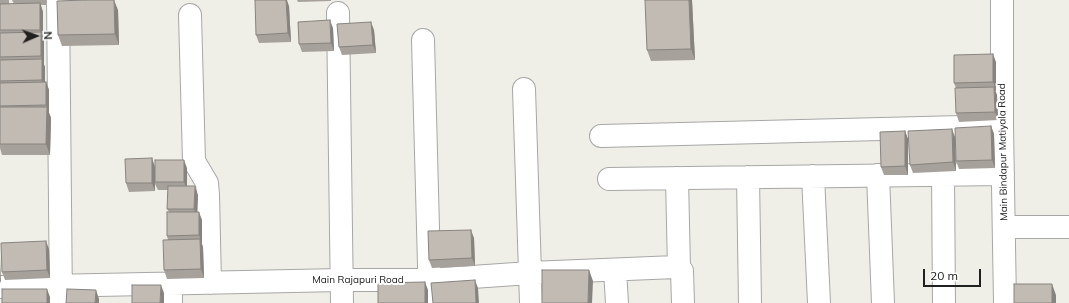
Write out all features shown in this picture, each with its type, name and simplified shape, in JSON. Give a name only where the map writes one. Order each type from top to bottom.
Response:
[{"type":"street","points":[[58,0],[61,294]]},
{"type":"street","name":"Main Bindapur Matiyala Road","points":[[1002,0],[1002,126],[1005,303]]},
{"type":"street","points":[[338,13],[342,303]]},
{"type":"street","points":[[190,15],[194,161],[207,183],[208,189],[210,283]]},
{"type":"street","points":[[423,40],[430,303]]},
{"type":"street","points":[[524,89],[531,303]]},
{"type":"street","points":[[601,136],[1002,126]]},
{"type":"street","points":[[943,174],[944,303]]},
{"type":"street","points":[[609,179],[1003,174]]},
{"type":"street","points":[[878,175],[883,303]]},
{"type":"street","points":[[814,176],[819,303]]},
{"type":"street","points":[[748,177],[750,303]]},
{"type":"street","points":[[677,178],[680,268],[683,275],[683,303]]},
{"type":"street","points":[[1004,227],[1069,227]]},
{"type":"street","name":"Main Rajapuri Road","points":[[0,287],[61,294],[171,293],[210,283],[341,280],[429,280],[530,273],[680,268]]},
{"type":"street","points":[[615,270],[617,303]]},
{"type":"building","points":[[114,0],[115,34],[58,35],[57,1]]},
{"type":"building","points":[[255,0],[286,0],[288,33],[256,35]]},
{"type":"building","points":[[645,0],[689,0],[691,49],[647,50]]},
{"type":"building","points":[[40,3],[40,30],[0,30],[0,4]]},
{"type":"building","points":[[330,20],[331,43],[299,44],[298,22]]},
{"type":"building","points":[[371,22],[373,45],[339,47],[337,24]]},
{"type":"building","points":[[41,32],[41,56],[0,57],[0,33]]},
{"type":"building","points":[[993,54],[993,82],[954,83],[954,55]]},
{"type":"building","points":[[42,59],[42,80],[0,81],[0,60]]},
{"type":"building","points":[[46,82],[46,105],[0,106],[0,83]]},
{"type":"building","points":[[994,87],[995,112],[956,113],[955,88]]},
{"type":"building","points":[[0,107],[47,107],[46,144],[0,144]]},
{"type":"building","points":[[991,126],[992,160],[956,161],[955,128]]},
{"type":"building","points":[[952,129],[953,162],[910,165],[908,131]]},
{"type":"building","points":[[905,131],[905,166],[881,167],[880,132]]},
{"type":"building","points":[[152,158],[152,183],[126,183],[125,159]]},
{"type":"building","points":[[155,160],[184,160],[184,182],[155,182]]},
{"type":"building","points":[[168,186],[195,186],[194,209],[167,209]]},
{"type":"building","points":[[167,212],[199,212],[199,235],[167,236]]},
{"type":"building","points":[[471,230],[472,258],[429,260],[428,231]]},
{"type":"building","points":[[200,239],[201,269],[164,270],[163,240]]},
{"type":"building","points":[[46,241],[47,270],[2,272],[1,243]]},
{"type":"building","points":[[542,270],[589,270],[588,303],[542,303]]},
{"type":"building","points":[[475,280],[476,303],[433,303],[431,283]]},
{"type":"building","points":[[425,282],[425,303],[378,303],[378,283]]},
{"type":"building","points":[[1014,284],[1052,284],[1052,303],[1014,303]]},
{"type":"building","points":[[132,285],[161,285],[160,303],[132,303]]},
{"type":"building","points":[[2,289],[47,289],[47,303],[2,303]]},
{"type":"building","points":[[67,289],[96,290],[95,303],[66,303]]}]
